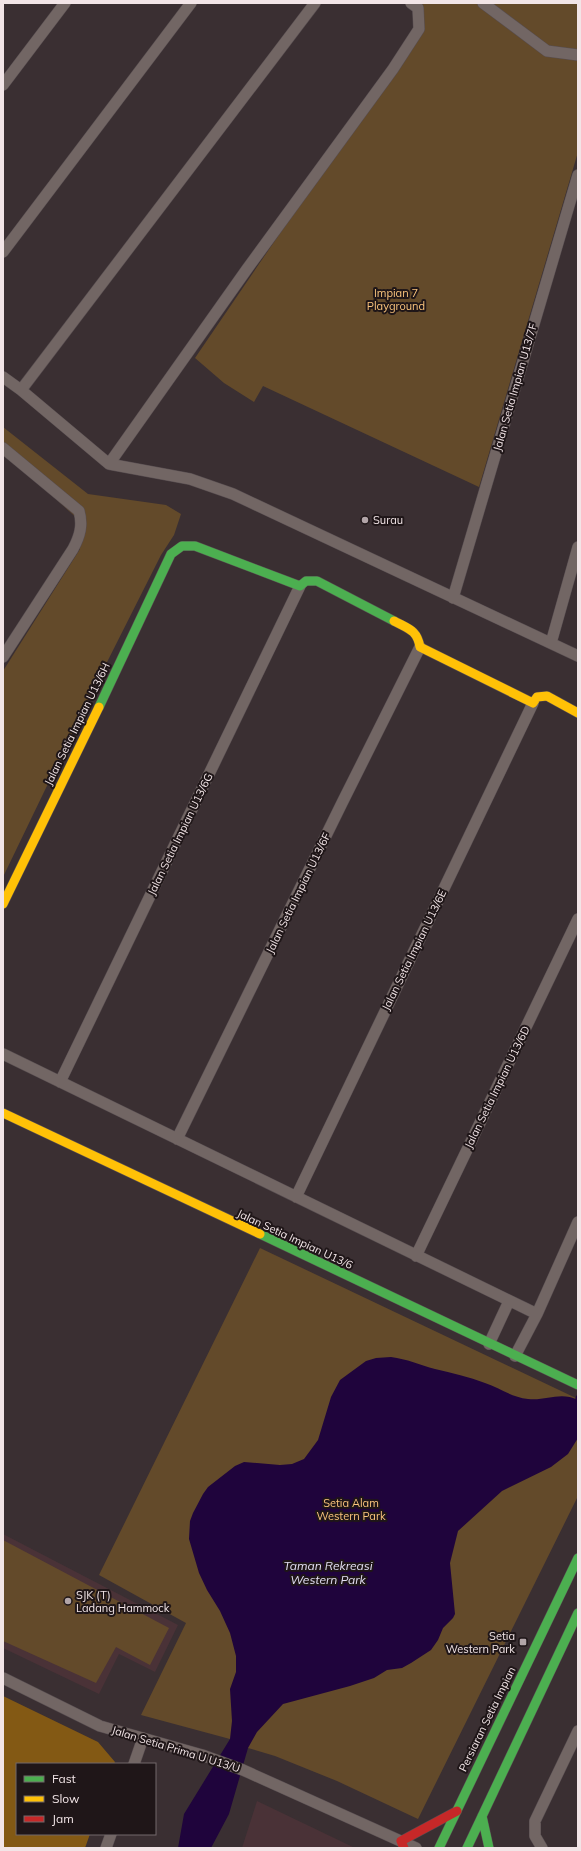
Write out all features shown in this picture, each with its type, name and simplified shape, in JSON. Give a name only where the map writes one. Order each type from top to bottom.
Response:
[{"type":"street","points":[[3,85],[65,3]]},
{"type":"street","points":[[3,252],[191,3]]},
{"type":"street","points":[[21,390],[315,3]]},
{"type":"street","points":[[109,464],[252,263],[393,69],[419,29],[418,8],[411,3]]},
{"type":"street","points":[[483,3],[547,52],[578,55]]},
{"type":"street","name":"Jalan Setia Impian U13/7F","points":[[454,598],[578,175]]},
{"type":"street","points":[[3,377],[21,390],[109,464],[145,472],[190,479],[233,494],[578,656]]},
{"type":"street","points":[[3,448],[79,511],[82,520],[78,540],[74,549],[3,657]]},
{"type":"street","name":"Jalan Setia Impian U13/6H","points":[[3,904],[107,691],[171,554],[181,546],[188,544],[300,586]]},
{"type":"street","points":[[551,643],[578,547]]},
{"type":"street","points":[[300,586],[306,581],[317,581],[380,612],[413,631],[418,636],[420,647],[533,703],[537,697],[547,696],[578,713]]},
{"type":"street","name":"Jalan Setia Impian U13/6G","points":[[60,1082],[300,586]]},
{"type":"street","name":"Jalan Setia Impian U13/6F","points":[[177,1139],[338,810],[420,647]]},
{"type":"street","name":"Jalan Setia Impian U13/6E","points":[[296,1197],[533,703]]},
{"type":"street","name":"Jalan Setia Impian U13/6D","points":[[416,1256],[578,919]]},
{"type":"street","points":[[3,1054],[537,1314]]},
{"type":"street","name":"Jalan Setia Impian U13/6","points":[[3,1113],[578,1385]]},
{"type":"street","points":[[515,1356],[537,1314],[578,1222]]},
{"type":"street","points":[[489,1344],[510,1301]]},
{"type":"street","name":"Persiaran Setia Impian","points":[[439,1848],[578,1558]]},
{"type":"street","points":[[467,1848],[578,1613]]},
{"type":"street","name":"Jalan Setia Prima U U13/U","points":[[3,1678],[100,1726],[202,1755],[243,1770],[403,1844],[416,1848]]},
{"type":"street","points":[[542,1848],[535,1836],[535,1821],[578,1731]]},
{"type":"street","points":[[134,1763],[143,1738]]},
{"type":"street","points":[[403,1844],[457,1811]]},
{"type":"street","points":[[482,1816],[489,1848]]},
{"type":"street","points":[[106,1848],[111,1835]]},
{"type":"shaded area","name":"SJK (T) Ladang Hammock","points":[[3,1534],[178,1625],[155,1672],[119,1654],[99,1694],[3,1648]]},
{"type":"shaded area","points":[[3,1696],[98,1742],[115,1762],[16,1763],[16,1835],[90,1835],[85,1848],[3,1848]]},
{"type":"shaded area","points":[[257,1801],[355,1848],[242,1848]]},
{"type":"green space","name":"Impian 7 Playground","points":[[411,3],[578,3],[578,152],[479,487],[263,386],[254,402],[224,383],[195,358],[419,29]]},
{"type":"green space","points":[[3,427],[88,494],[166,505],[181,514],[174,535],[161,555],[98,680],[3,877],[3,671],[80,549],[80,521],[3,451]]},
{"type":"green space","name":"Setia Alam Western Park","points":[[260,1248],[578,1399],[578,1496],[418,1819],[337,1781],[275,1756],[248,1748],[230,1739],[141,1715],[186,1623],[99,1575]]},
{"type":"green space","name":"SJK (T) Ladang Hammock","points":[[3,1540],[169,1628],[150,1665],[116,1647],[96,1683],[3,1641]]},
{"type":"water","name":"Taman Rekreasi Western Park","points":[[391,1357],[473,1379],[522,1398],[535,1399],[565,1396],[578,1400],[578,1438],[568,1454],[551,1467],[502,1491],[458,1531],[450,1563],[455,1614],[443,1628],[438,1640],[431,1650],[402,1668],[387,1670],[374,1678],[350,1686],[283,1704],[257,1732],[248,1748],[229,1814],[211,1848],[178,1848],[184,1814],[230,1739],[232,1721],[230,1689],[236,1672],[236,1656],[230,1633],[220,1611],[207,1590],[199,1573],[189,1539],[190,1521],[193,1513],[208,1487],[235,1466],[244,1462],[280,1465],[292,1464],[304,1459],[318,1440],[331,1397],[340,1380],[366,1361],[376,1358]]},
{"type":"traffic: fast","points":[[99,707],[171,554],[182,546],[195,546],[300,586],[306,581],[317,581],[394,621]]},
{"type":"traffic: fast","points":[[260,1234],[578,1385]]},
{"type":"traffic: fast","points":[[439,1848],[578,1558]]},
{"type":"traffic: fast","points":[[467,1848],[578,1613]]},
{"type":"traffic: fast","points":[[482,1816],[489,1848]]},
{"type":"traffic: slow","points":[[394,621],[412,631],[417,637],[420,647],[533,703],[537,697],[547,696],[578,713]]},
{"type":"traffic: slow","points":[[3,904],[99,707]]},
{"type":"traffic: slow","points":[[3,1113],[260,1234]]},
{"type":"traffic: jam","points":[[404,1848],[401,1841],[457,1811]]},
{"type":"place","name":"Surau","points":[[365,520]]},
{"type":"place","name":"SJK (T) Ladang Hammock","points":[[68,1601]]},
{"type":"place","name":"Setia Western Park","points":[[523,1642]]}]
